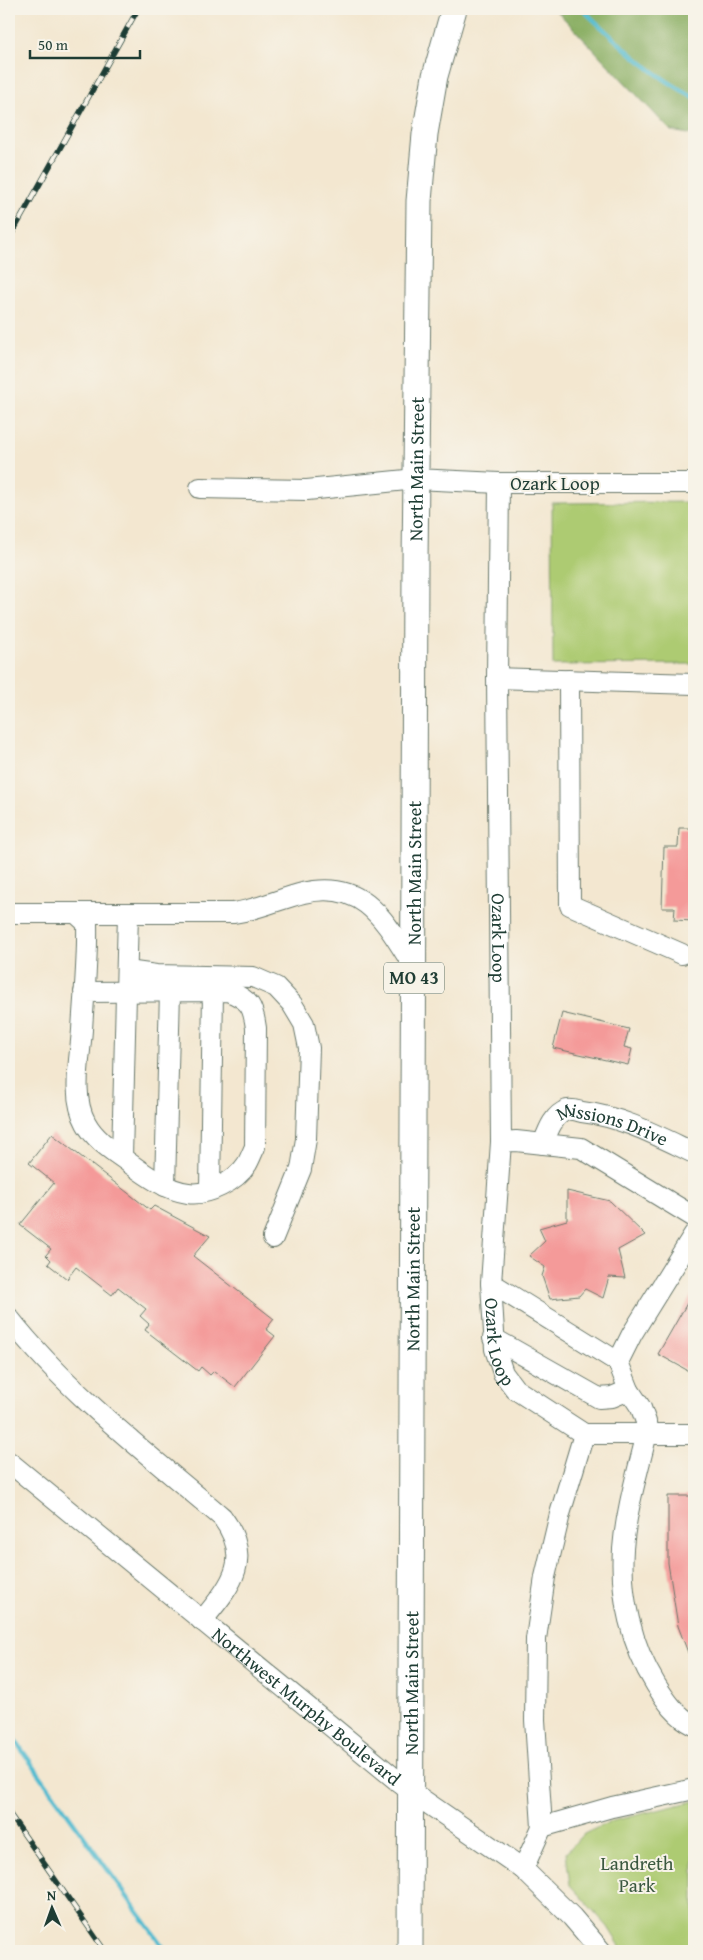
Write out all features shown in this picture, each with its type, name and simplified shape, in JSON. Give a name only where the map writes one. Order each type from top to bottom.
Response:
[{"type":"main road","name":"North Main Street","points":[[410,1951],[416,479],[419,201],[425,134],[435,76],[454,9]]},
{"type":"street","points":[[200,488],[307,490],[416,479],[499,483]]},
{"type":"street","name":"Ozark Loop","points":[[584,1434],[515,1389],[503,1373],[493,1338],[492,1283],[501,1142],[498,678],[499,483],[694,483]]},
{"type":"street","points":[[498,678],[694,684]]},
{"type":"street","points":[[570,680],[570,905],[682,954]]},
{"type":"street","points":[[9,913],[233,913],[247,911],[304,893],[322,890],[339,892],[366,902],[376,911],[414,967]]},
{"type":"street","points":[[76,913],[87,923],[78,1081],[80,1109],[86,1124],[103,1143],[165,1186],[178,1192],[193,1194],[210,1190],[232,1179],[246,1165],[255,1147],[256,1028],[253,1009],[243,997],[228,991],[84,992]]},
{"type":"street","points":[[122,1157],[128,913]]},
{"type":"street","points":[[127,970],[156,975],[253,977],[276,987],[292,1004],[304,1024],[309,1048],[306,1139],[301,1169],[273,1238]]},
{"type":"street","points":[[165,1186],[170,991]]},
{"type":"street","points":[[210,1190],[213,991]]},
{"type":"street","name":"Missions Drive","points":[[544,1144],[554,1120],[558,1115],[568,1110],[595,1114],[633,1124],[694,1153]]},
{"type":"street","points":[[501,1142],[516,1141],[581,1148],[694,1217]]},
{"type":"street","points":[[618,1362],[632,1334],[694,1234]]},
{"type":"street","points":[[492,1283],[618,1362],[629,1390],[641,1408],[646,1422],[646,1433],[623,1550],[627,1614],[635,1641],[658,1689],[682,1720],[694,1725]]},
{"type":"street","points":[[9,1318],[93,1407],[222,1517],[229,1526],[237,1545],[235,1571],[228,1587],[202,1621]]},
{"type":"street","points":[[493,1338],[599,1398],[629,1390]]},
{"type":"street","points":[[523,1869],[542,1827],[535,1720],[536,1639],[545,1577],[560,1514],[584,1434],[694,1434]]},
{"type":"street","name":"Northwest Murphy Boulevard","points":[[9,1462],[410,1791],[523,1869],[572,1917],[601,1951]]},
{"type":"street","points":[[542,1827],[612,1807],[694,1789]]},
{"type":"green space","points":[[555,9],[694,9],[694,135],[671,131]]},
{"type":"green space","points":[[694,502],[694,664],[553,665],[552,503]]},
{"type":"green space","name":"Landreth Park","points":[[694,1801],[694,1951],[623,1951],[608,1927],[570,1885],[566,1853],[582,1835],[609,1822]]},
{"type":"building","points":[[679,828],[694,828],[694,921],[674,920],[675,908],[662,908],[664,847],[678,847]]},
{"type":"building","points":[[562,1013],[629,1029],[624,1047],[632,1049],[628,1065],[553,1048]]},
{"type":"building","points":[[52,1134],[150,1210],[154,1206],[210,1236],[193,1256],[274,1319],[266,1329],[275,1336],[235,1387],[214,1371],[210,1375],[201,1367],[198,1371],[145,1330],[149,1324],[140,1316],[146,1309],[118,1287],[112,1295],[76,1267],[67,1279],[48,1264],[51,1260],[46,1255],[51,1249],[20,1225],[54,1183],[29,1163]]},
{"type":"building","points":[[567,1191],[610,1201],[645,1235],[618,1250],[625,1278],[609,1277],[603,1298],[585,1289],[579,1296],[550,1299],[542,1276],[545,1267],[529,1256],[545,1241],[539,1228],[567,1220]]},
{"type":"building","points":[[694,1291],[694,1374],[658,1354]]},
{"type":"building","points":[[668,1496],[694,1496],[693,1666],[678,1626],[668,1563]]},
{"type":"waterway","points":[[582,9],[649,68],[694,97]]},
{"type":"waterway","points":[[9,1732],[166,1951]]},
{"type":"railway","points":[[9,239],[138,9]]},
{"type":"railway","points":[[9,1813],[105,1951]]}]
